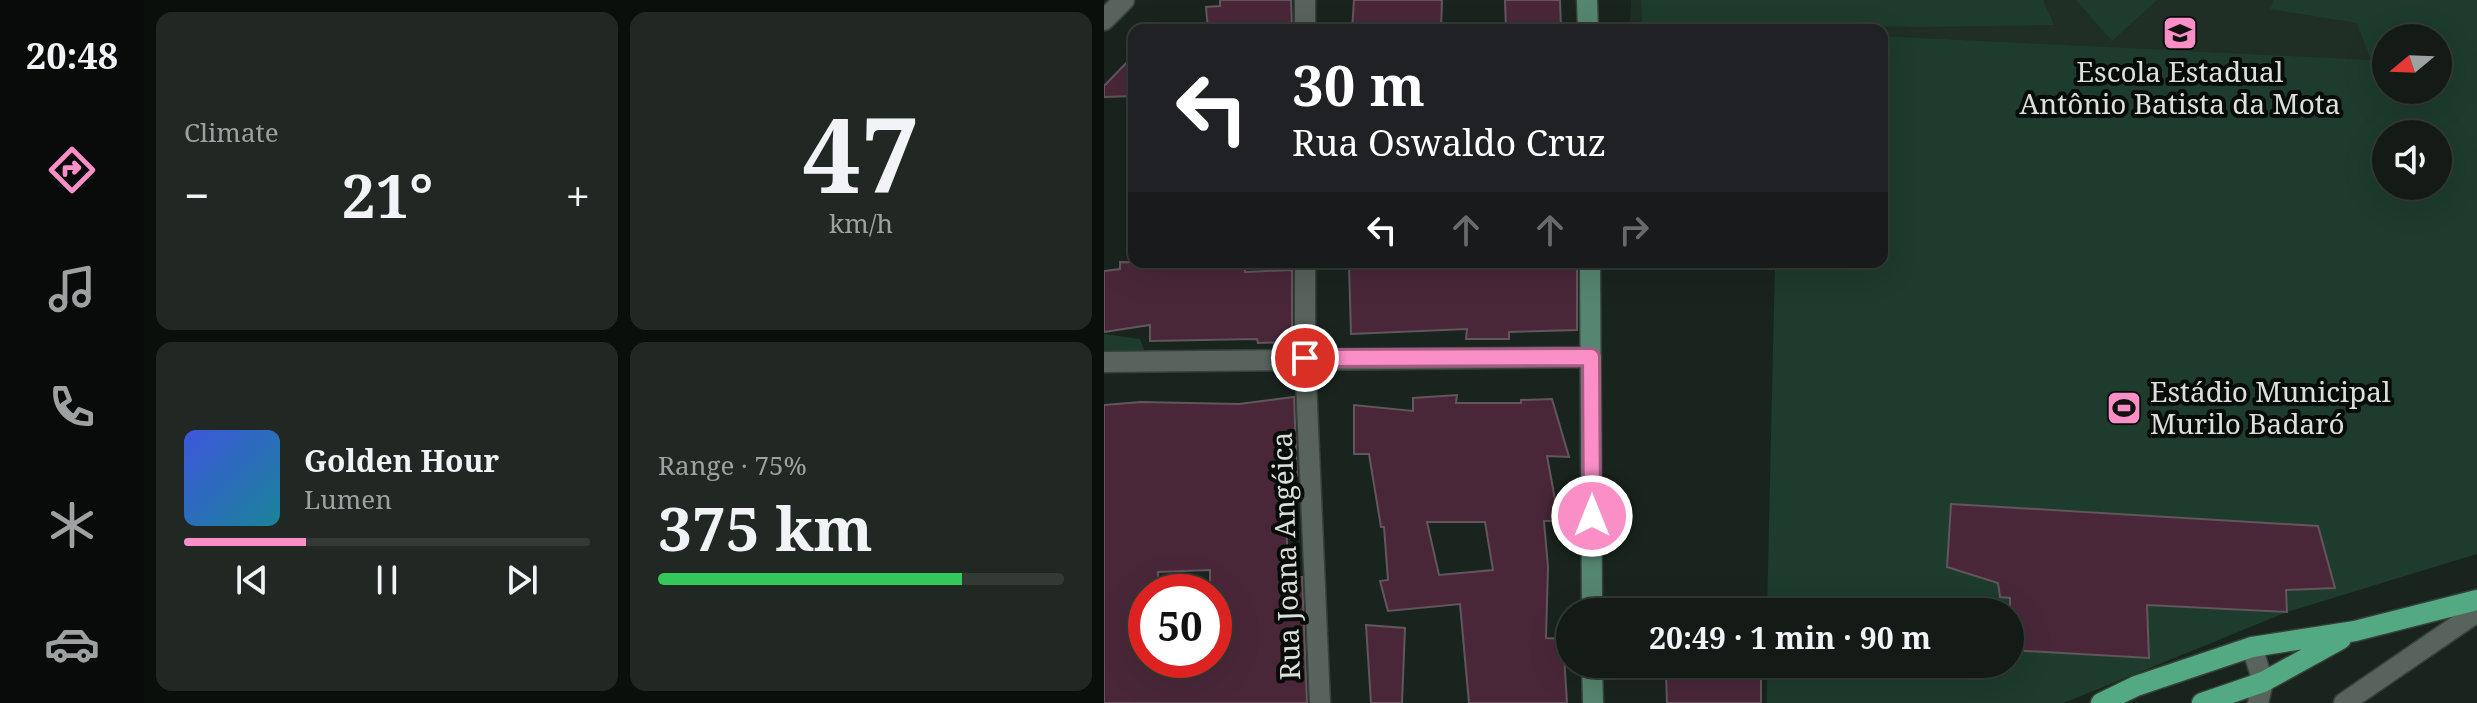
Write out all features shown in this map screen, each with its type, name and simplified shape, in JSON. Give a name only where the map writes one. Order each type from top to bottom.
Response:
[{"type":"main road","points":[[1587,0],[1588,24]]},
{"type":"main road","points":[[1590,268],[1592,598]]},
{"type":"main road","points":[[2101,703],[2136,686],[2252,647],[2355,631],[2477,600]]},
{"type":"main road","points":[[2202,703],[2263,682],[2355,631]]},
{"type":"main road","points":[[1592,678],[1593,703]]},
{"type":"street","points":[[1104,20],[1124,0]]},
{"type":"street","points":[[1305,0],[1305,24]]},
{"type":"street","name":"Rua Joana Angéica","points":[[1305,268],[1305,358],[1320,703]]},
{"type":"street","points":[[1104,362],[1591,357]]},
{"type":"street","points":[[2344,703],[2477,612]]},
{"type":"street","points":[[2252,647],[2263,682],[2258,703]]},
{"type":"shaded area","name":"Escola Estadual Antônio Batista da Mota","points":[[1631,0],[2477,0],[2452,24],[2372,24],[2372,60],[1888,36],[1888,24],[1630,24]]},
{"type":"green space","points":[[1641,0],[2043,0],[2054,25],[1919,27],[1888,27],[1888,24],[1642,24]]},
{"type":"green space","points":[[2076,0],[2157,0],[2112,41]]},
{"type":"green space","name":"Estádio Municipal Murilo Badaró","points":[[2274,0],[2477,0],[2477,554],[2287,612],[2064,703],[1767,703],[1767,678],[2024,678],[2024,598],[1767,598],[1775,268],[1888,268],[1888,36],[2371,60],[2357,23],[2270,9]]},
{"type":"green space","points":[[1104,334],[1140,339],[1146,355],[1104,354]]},
{"type":"building","points":[[1220,0],[1291,0],[1292,24],[1207,24],[1206,7],[1220,6]]},
{"type":"building","points":[[1354,0],[1442,0],[1441,24],[1352,24]]},
{"type":"building","points":[[1505,0],[1560,0],[1561,24],[1506,24]]},
{"type":"building","points":[[1128,61],[1128,96],[1104,97],[1104,86]]},
{"type":"building","points":[[1120,262],[1128,262],[1128,268],[1245,268],[1245,272],[1292,270],[1292,342],[1258,343],[1257,339],[1150,341],[1150,325],[1104,332],[1104,271],[1120,269]]},
{"type":"building","points":[[1349,268],[1577,268],[1577,330],[1509,332],[1509,339],[1466,339],[1467,329],[1351,334]]},
{"type":"building","points":[[1457,395],[1456,403],[1521,403],[1521,400],[1552,399],[1569,457],[1547,456],[1559,521],[1544,521],[1548,567],[1546,638],[1556,639],[1556,678],[1565,678],[1567,703],[1469,703],[1460,604],[1388,611],[1380,581],[1388,580],[1384,527],[1381,527],[1369,454],[1354,454],[1354,405],[1413,411],[1413,398]],"holes":[[[1427,522],[1485,522],[1493,570],[1439,575]]]},
{"type":"building","points":[[1294,397],[1297,476],[1285,477],[1288,577],[1302,577],[1307,703],[1104,703],[1104,405],[1141,402],[1239,404]]},
{"type":"building","points":[[1951,504],[2318,526],[2335,588],[2286,590],[2287,612],[2147,605],[2149,658],[2024,651],[2024,598],[2000,597],[1998,583],[1947,567]]},
{"type":"building","points":[[1366,625],[1405,628],[1402,703],[1371,703]]},
{"type":"building","points":[[1666,678],[1761,678],[1761,703],[1667,703]]},
{"type":"place","name":"Escola Estadual Antônio Batista da Mota","points":[[2180,33]]},
{"type":"place","name":"Estádio Municipal Murilo Badaró","points":[[2124,408]]},
{"type":"route","points":[[1305,358],[1591,357],[1592,516]]}]
